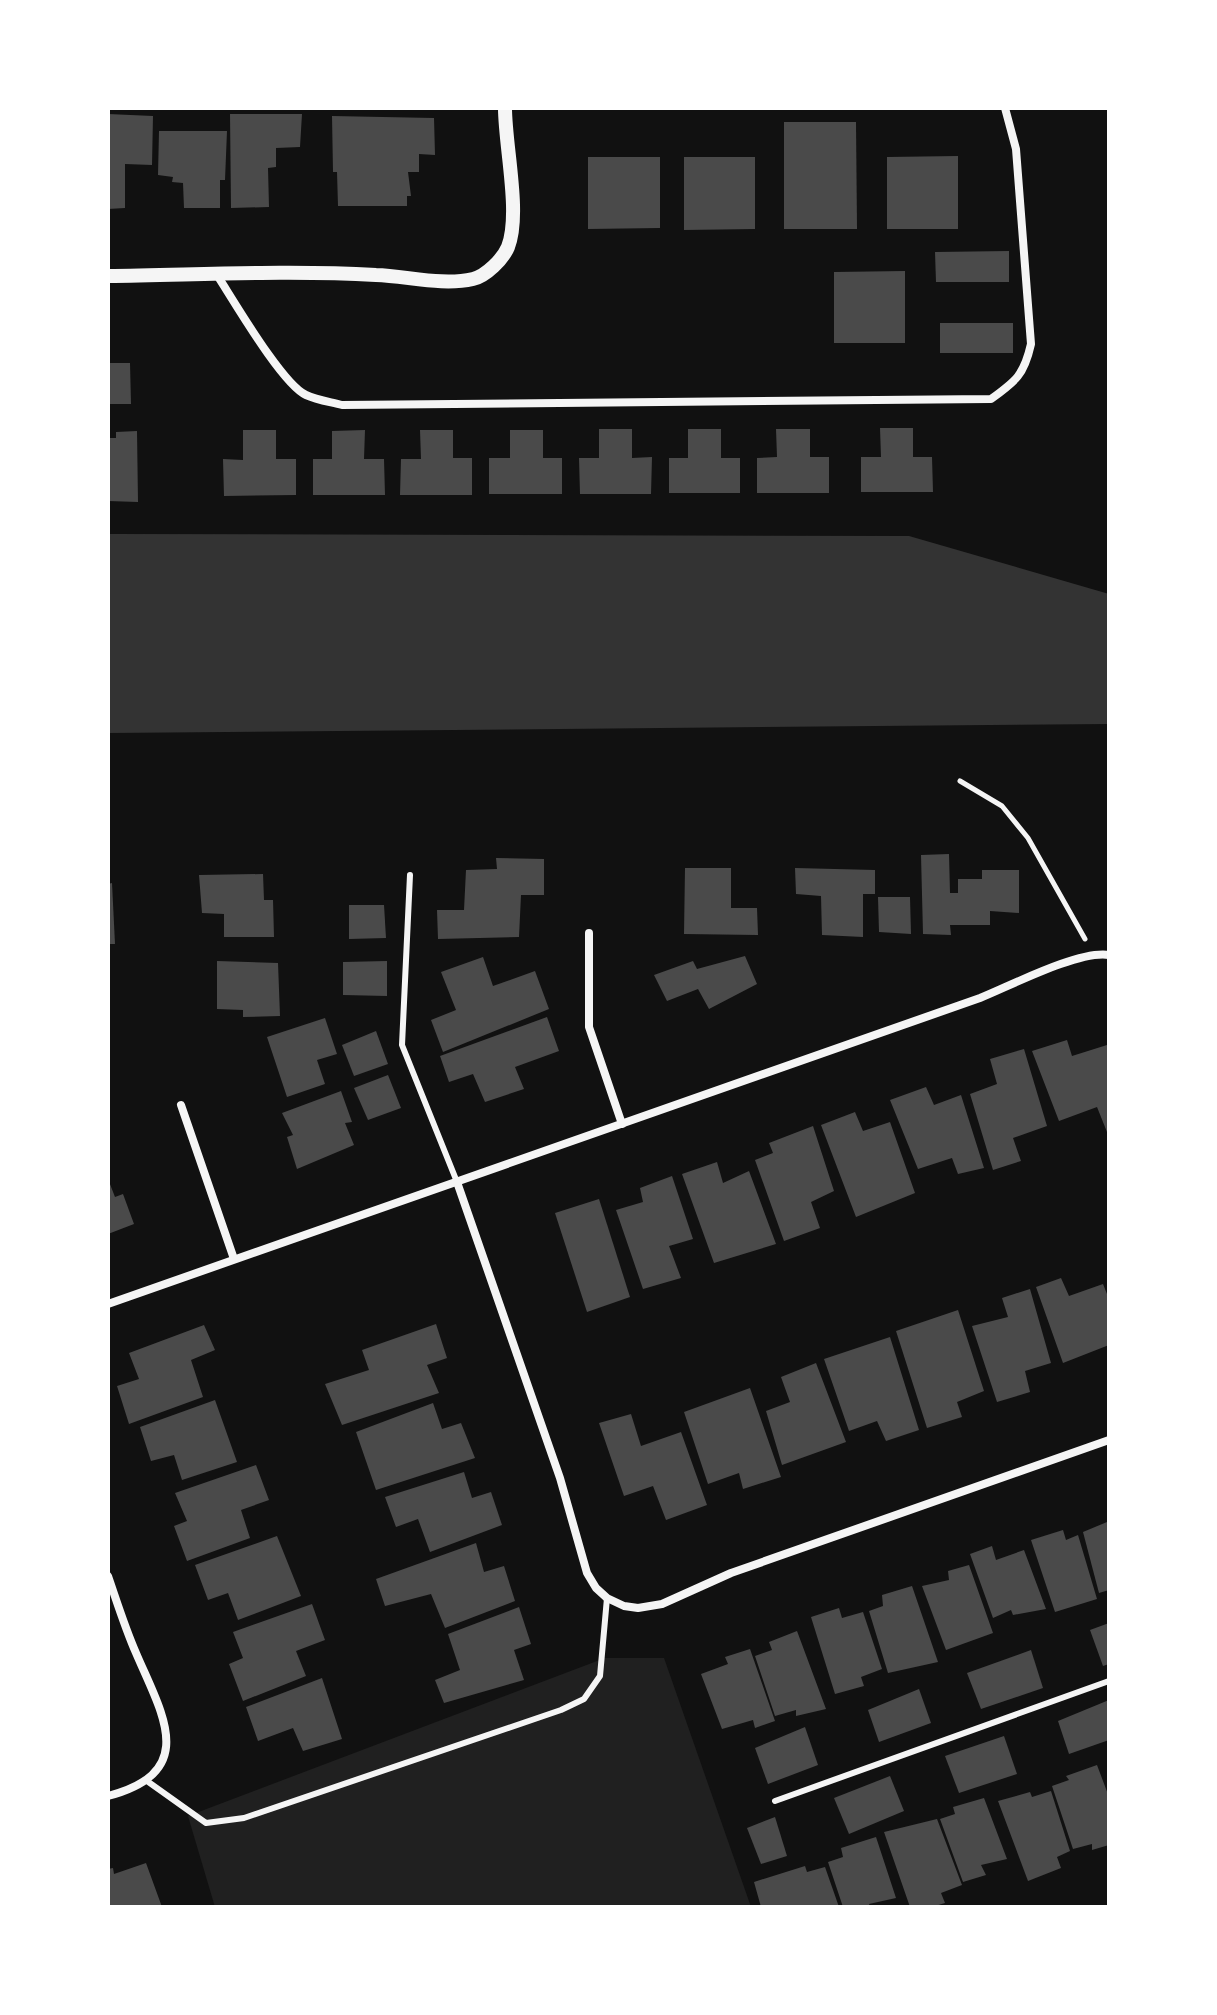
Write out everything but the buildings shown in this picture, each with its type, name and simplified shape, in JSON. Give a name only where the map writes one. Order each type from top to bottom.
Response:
[{"type":"street","points":[[108,276],[375,275],[470,280],[480,276],[499,261],[508,248],[513,222],[505,108]]},
{"type":"street","points":[[217,275],[279,372],[304,395],[342,405],[991,399],[1015,381],[1025,368],[1031,344],[1016,149],[1005,108]]},
{"type":"street","points":[[589,933],[589,1027],[622,1124]]},
{"type":"street","points":[[108,1304],[980,998],[1094,954],[1109,955]]},
{"type":"street","points":[[181,1105],[234,1259]]},
{"type":"street","points":[[457,1182],[560,1478],[587,1573],[607,1598],[638,1608],[662,1604],[731,1573],[1109,1440]]},
{"type":"street","points":[[108,1576],[129,1637],[166,1722],[167,1743],[163,1758],[147,1781],[108,1796]]},
{"type":"lane","points":[[410,875],[402,1045],[457,1182]]},
{"type":"lane","points":[[147,1781],[206,1823],[244,1818],[561,1710],[584,1699],[600,1676],[607,1598]]},
{"type":"lane","points":[[775,1801],[1109,1681]]},
{"type":"path","points":[[960,781],[1002,806],[1028,838],[1094,954]]},
{"type":"shaded area","points":[[108,534],[909,536],[1109,594],[1109,724],[108,733]]},
{"type":"shaded area","points":[[605,1658],[664,1658],[751,1907],[215,1907],[188,1816]]}]
